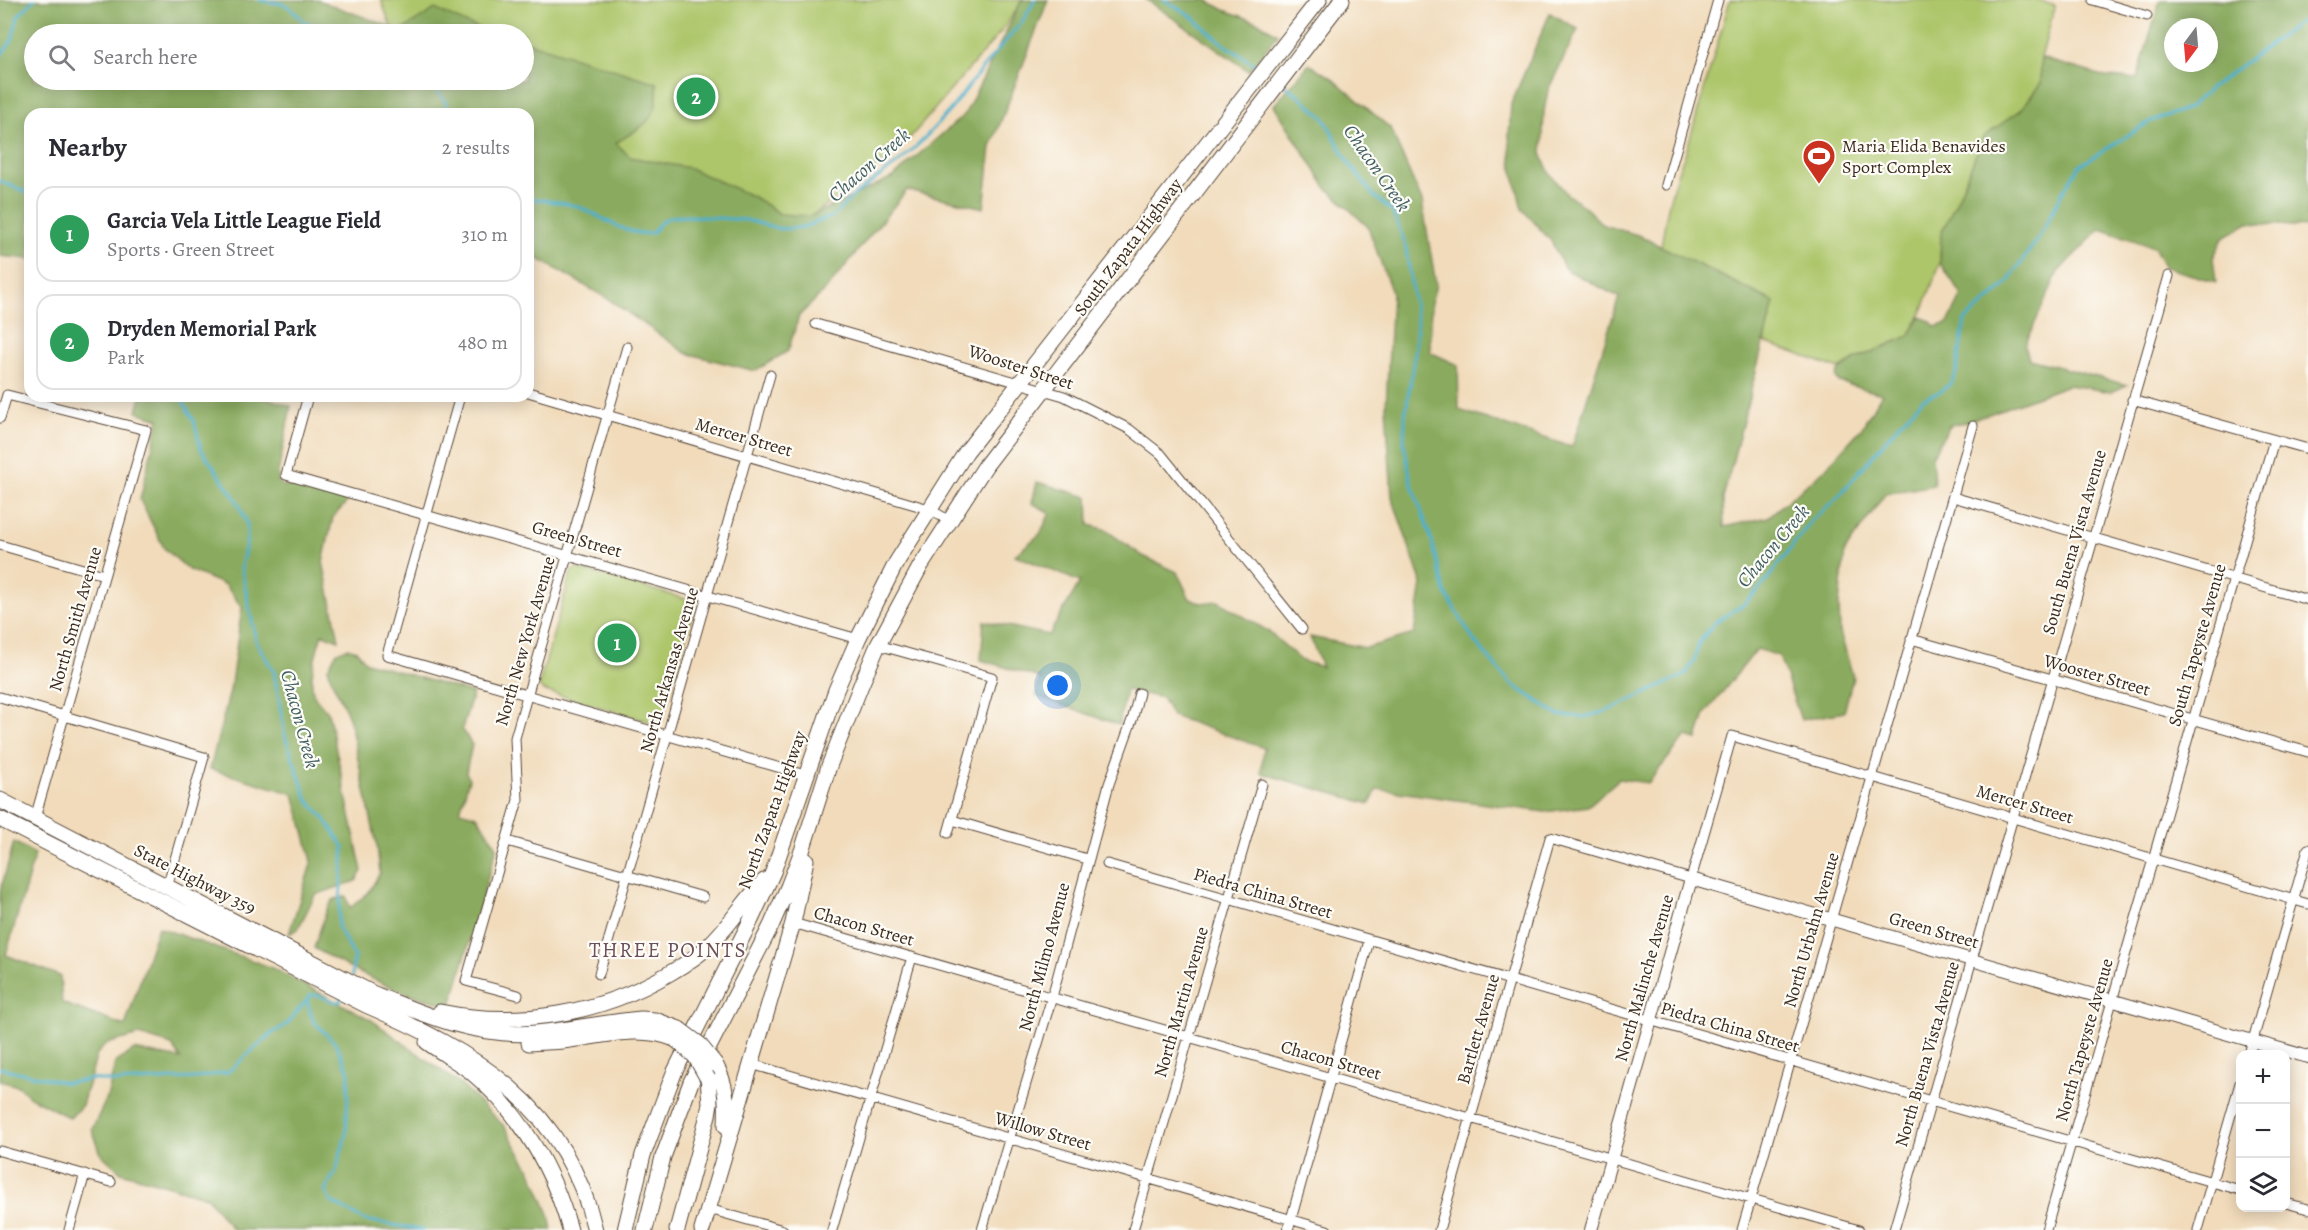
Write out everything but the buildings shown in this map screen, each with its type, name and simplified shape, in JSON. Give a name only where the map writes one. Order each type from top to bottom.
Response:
[{"type":"main road","name":"South Zapata Highway","points":[[929,509],[966,452],[1319,0]]},
{"type":"main road","name":"South Zapata Highway","points":[[948,520],[986,465],[1342,0]]},
{"type":"main road","name":"North Zapata Highway","points":[[625,1230],[643,1155],[674,1073],[773,872],[836,690],[858,639],[896,563],[929,509]]},
{"type":"main road","points":[[645,1230],[663,1157],[691,1082],[771,926],[799,860],[841,734],[878,645],[910,584],[948,520]]},
{"type":"main road","name":"State Highway 359","points":[[0,800],[167,887],[275,951]]},
{"type":"main road","points":[[702,1230],[793,923],[817,805]]},
{"type":"main road","name":"State Highway 359","points":[[0,819],[275,951],[369,999]]},
{"type":"main road","points":[[369,999],[459,1016],[492,1018],[548,1016],[584,1010],[625,996],[653,983],[702,952],[725,931],[752,893],[773,872]]},
{"type":"main road","points":[[369,999],[421,1021],[470,1036],[496,1041],[524,1043],[562,1041],[638,1031],[677,1034],[699,1044],[723,1077],[728,1100],[725,1150]]},
{"type":"main road","points":[[369,999],[469,1070],[508,1109],[543,1159],[564,1208],[570,1230]]},
{"type":"main road","points":[[369,999],[478,1062],[515,1091],[537,1115],[562,1150],[586,1200],[595,1230]]},
{"type":"main road","points":[[676,1230],[710,1103],[708,1079],[695,1056],[677,1034]]},
{"type":"street","points":[[1666,185],[1718,0]]},
{"type":"street","points":[[2093,0],[2146,16]]},
{"type":"street","name":"South Buena Vista Avenue","points":[[2013,818],[2169,276]]},
{"type":"street","name":"Wooster Street","points":[[816,324],[1064,396],[1130,429],[1161,454],[1302,629]]},
{"type":"street","name":"North New York Avenue","points":[[518,995],[466,981],[518,800],[515,738],[627,347]]},
{"type":"street","name":"North Arkansas Avenue","points":[[599,974],[770,375]]},
{"type":"street","name":"Mercer Street","points":[[534,394],[929,509],[948,520]]},
{"type":"street","name":"North Smith Avenue","points":[[0,418],[7,395],[24,399]]},
{"type":"street","points":[[2132,400],[2308,449]]},
{"type":"street","name":"North Smith Avenue","points":[[35,402],[146,430],[35,818]]},
{"type":"street","name":"Green Street","points":[[306,402],[286,475],[858,639]]},
{"type":"street","points":[[458,402],[387,655],[805,775]]},
{"type":"street","name":"North Urbahn Avenue","points":[[1742,1230],[1973,426]]},
{"type":"street","name":"South Tapeyste Avenue","points":[[2153,859],[2274,440]]},
{"type":"street","points":[[1953,497],[2308,600]]},
{"type":"street","points":[[0,545],[104,575]]},
{"type":"street","name":"Wooster Street","points":[[1911,639],[2308,752]]},
{"type":"street","points":[[878,645],[992,676],[948,833]]},
{"type":"street","name":"North Milmo Avenue","points":[[982,1230],[1052,997],[1087,859],[1139,693]]},
{"type":"street","points":[[0,697],[204,757],[167,887]]},
{"type":"street","name":"Mercer Street","points":[[1732,736],[2308,904]]},
{"type":"street","name":"North Malinche Avenue","points":[[1591,1230],[1732,736]]},
{"type":"street","name":"North Martin Avenue","points":[[1133,1230],[1262,784]]},
{"type":"street","name":"North Buena Vista Avenue","points":[[1894,1230],[2013,818]]},
{"type":"street","points":[[952,820],[1087,859]]},
{"type":"street","name":"Green Street","points":[[1550,838],[2308,1057]]},
{"type":"street","name":"Bartlett Avenue","points":[[1439,1230],[1550,838]]},
{"type":"street","points":[[507,841],[703,897]]},
{"type":"street","points":[[2250,1050],[2308,849]]},
{"type":"street","name":"North Tapeyste Avenue","points":[[2046,1230],[2153,859]]},
{"type":"street","name":"Piedra China Street","points":[[1107,864],[2236,1189]]},
{"type":"street","name":"Chacon Street","points":[[793,923],[1859,1230]]},
{"type":"street","points":[[1288,1230],[1369,941]]},
{"type":"street","points":[[832,1230],[912,957]]},
{"type":"street","name":"Willow Street","points":[[751,1065],[1327,1230]]},
{"type":"street","points":[[2198,1230],[2236,1100]]},
{"type":"street","points":[[0,1151],[111,1182]]},
{"type":"street","points":[[69,1230],[85,1174]]},
{"type":"street","points":[[2290,1204],[2308,1209]]},
{"type":"street","points":[[708,1209],[783,1230]]},
{"type":"green space","points":[[0,0],[318,0],[382,24],[24,24],[24,90],[534,90],[534,44],[657,83],[656,106],[653,114],[642,126],[616,143],[630,157],[689,168],[754,197],[780,214],[811,216],[893,177],[965,114],[1022,0],[1048,0],[991,147],[984,208],[907,190],[829,286],[799,316],[788,351],[755,371],[686,353],[605,297],[534,256],[534,108],[24,108],[24,258],[0,256]]},
{"type":"green space","points":[[381,0],[1023,0],[1004,28],[909,139],[856,185],[811,216],[782,222],[534,158],[534,108],[527,108],[525,90],[534,90],[534,24],[390,24]]},
{"type":"green space","points":[[1147,0],[1207,0],[1224,10],[1258,22],[1278,34],[1249,71]]},
{"type":"green space","name":"Maria Elida Benavides Sport Complex","points":[[1730,0],[2036,0],[2055,6],[2041,58],[2041,83],[2021,110],[1983,137],[1941,234],[1940,263],[1920,317],[1909,336],[1839,369],[1764,342],[1774,302],[1661,247],[1673,187],[1686,152]]},
{"type":"green space","points":[[2160,0],[2308,0],[2308,227],[2248,223],[2224,237],[2213,258],[2216,282],[2165,267],[2154,247],[2100,229],[2058,272],[2025,345],[2029,359],[2127,385],[2112,392],[2068,385],[1970,421],[1950,425],[1932,456],[1934,485],[1885,494],[1845,551],[1839,604],[1840,632],[1853,677],[1844,712],[1801,720],[1779,656],[1757,649],[1705,714],[1697,739],[1686,736],[1648,783],[1619,779],[1588,806],[1545,812],[1377,789],[1370,804],[1261,773],[1264,748],[1172,716],[1162,698],[1126,690],[1119,725],[1036,696],[1040,678],[981,660],[984,621],[1049,635],[1080,582],[1015,555],[1040,534],[1050,513],[1032,503],[1037,482],[1088,497],[1089,525],[1104,529],[1143,556],[1177,572],[1190,599],[1201,603],[1218,601],[1268,631],[1302,661],[1322,667],[1310,637],[1366,648],[1414,634],[1422,584],[1392,497],[1386,407],[1392,293],[1368,227],[1325,186],[1274,105],[1309,64],[1331,77],[1390,128],[1422,201],[1436,285],[1431,303],[1430,352],[1458,365],[1459,410],[1572,447],[1619,297],[1565,269],[1551,241],[1522,209],[1512,167],[1509,136],[1511,104],[1550,13],[1578,29],[1548,90],[1544,111],[1542,156],[1550,174],[1568,195],[1585,207],[1603,225],[1638,235],[1774,302],[1723,498],[1724,527],[1768,517],[1822,472],[1861,429],[1882,394],[1839,382],[1836,377],[1839,370],[1856,359],[1909,336],[1920,317],[1930,321],[1936,327],[1948,323],[1962,295],[1940,263],[1941,234],[1983,137],[2021,110],[2041,83],[2041,58],[2106,77],[2137,79]]},
{"type":"green space","points":[[435,9],[468,24],[412,24]]},
{"type":"green space","points":[[140,402],[279,402],[291,406],[278,482],[284,486],[296,486],[349,500],[333,517],[323,562],[339,640],[322,634],[312,683],[315,697],[328,712],[362,871],[356,881],[315,895],[298,929],[289,934],[312,861],[294,794],[210,769],[230,691],[242,607],[225,585],[189,570],[164,548],[140,500],[159,419],[137,412]]},
{"type":"green space","points":[[576,568],[693,601],[695,605],[662,721],[657,724],[542,690],[539,685],[571,572]]},
{"type":"green space","points":[[347,648],[357,651],[366,662],[473,693],[462,729],[472,745],[466,772],[469,779],[460,811],[477,816],[497,847],[451,1005],[397,990],[314,948],[327,909],[333,900],[346,896],[350,908],[369,892],[380,873],[377,846],[349,718],[328,668],[337,652]]},
{"type":"green space","points":[[14,842],[35,854],[6,955],[60,976],[62,1003],[125,1026],[158,927],[270,967],[370,1019],[459,1083],[504,1126],[531,1171],[549,1214],[552,1230],[233,1230],[207,1197],[121,1172],[101,1154],[92,1129],[107,1098],[115,1063],[134,1050],[181,1059],[172,1045],[139,1035],[106,1044],[97,1054],[82,1105],[70,1118],[30,1097],[18,1086],[0,1081],[0,892]]},
{"type":"waterway","name":"Chacon Creek","points":[[0,57],[12,40],[18,16],[34,0]]},
{"type":"waterway","name":"Chacon Creek","points":[[260,0],[284,4],[310,24]]},
{"type":"waterway","name":"Chacon Creek","points":[[534,199],[573,205],[623,229],[642,233],[652,233],[661,222],[670,217],[746,220],[781,229],[803,227],[833,216],[854,195],[898,163],[921,142],[952,108],[1022,22],[1035,0]]},
{"type":"waterway","name":"Chacon Creek","points":[[1164,0],[1190,15],[1222,43],[1260,68]]},
{"type":"waterway","name":"Chacon Creek","points":[[1283,84],[1324,118],[1348,162],[1373,195],[1392,211],[1405,243],[1417,320],[1416,346],[1405,416],[1404,443],[1411,482],[1432,541],[1445,592],[1474,641],[1510,683],[1558,715],[1584,717],[1607,711],[1685,675],[1694,661],[1699,643],[1714,623],[1744,604],[1763,585],[1811,521],[1838,497],[1923,399],[1950,384],[1956,373],[1965,320],[2005,286],[2041,234],[2079,166],[2151,121],[2189,108],[2207,91],[2308,16]]},
{"type":"waterway","name":"Chacon Creek","points":[[436,90],[448,108]]},
{"type":"waterway","name":"Chacon Creek","points":[[0,181],[24,191]]},
{"type":"waterway","name":"Chacon Creek","points":[[183,402],[194,421],[201,449],[237,501],[247,524],[247,540],[241,567],[256,641],[274,672],[285,736],[307,799],[324,818],[344,847],[338,927],[354,956],[352,976]]},
{"type":"waterway","name":"Chacon Creek","points":[[0,1068],[67,1083],[92,1079],[116,1082],[195,1078],[228,1072],[271,1034],[287,1024],[311,995],[339,1002],[342,998]]},
{"type":"waterway","points":[[307,1001],[313,1021],[336,1044],[349,1072],[346,1134],[336,1171],[325,1190],[330,1201],[364,1220],[424,1230]]},
{"type":"place","name":"Dryden Memorial Park","points":[[696,97]]},
{"type":"place","name":"Maria Elida Benavides Sport Complex","points":[[1819,185]]},
{"type":"place","name":"Garcia Vela Little League Field","points":[[617,643]]},
{"type":"district","name":"THREE POINTS","points":[[668,950]]}]
